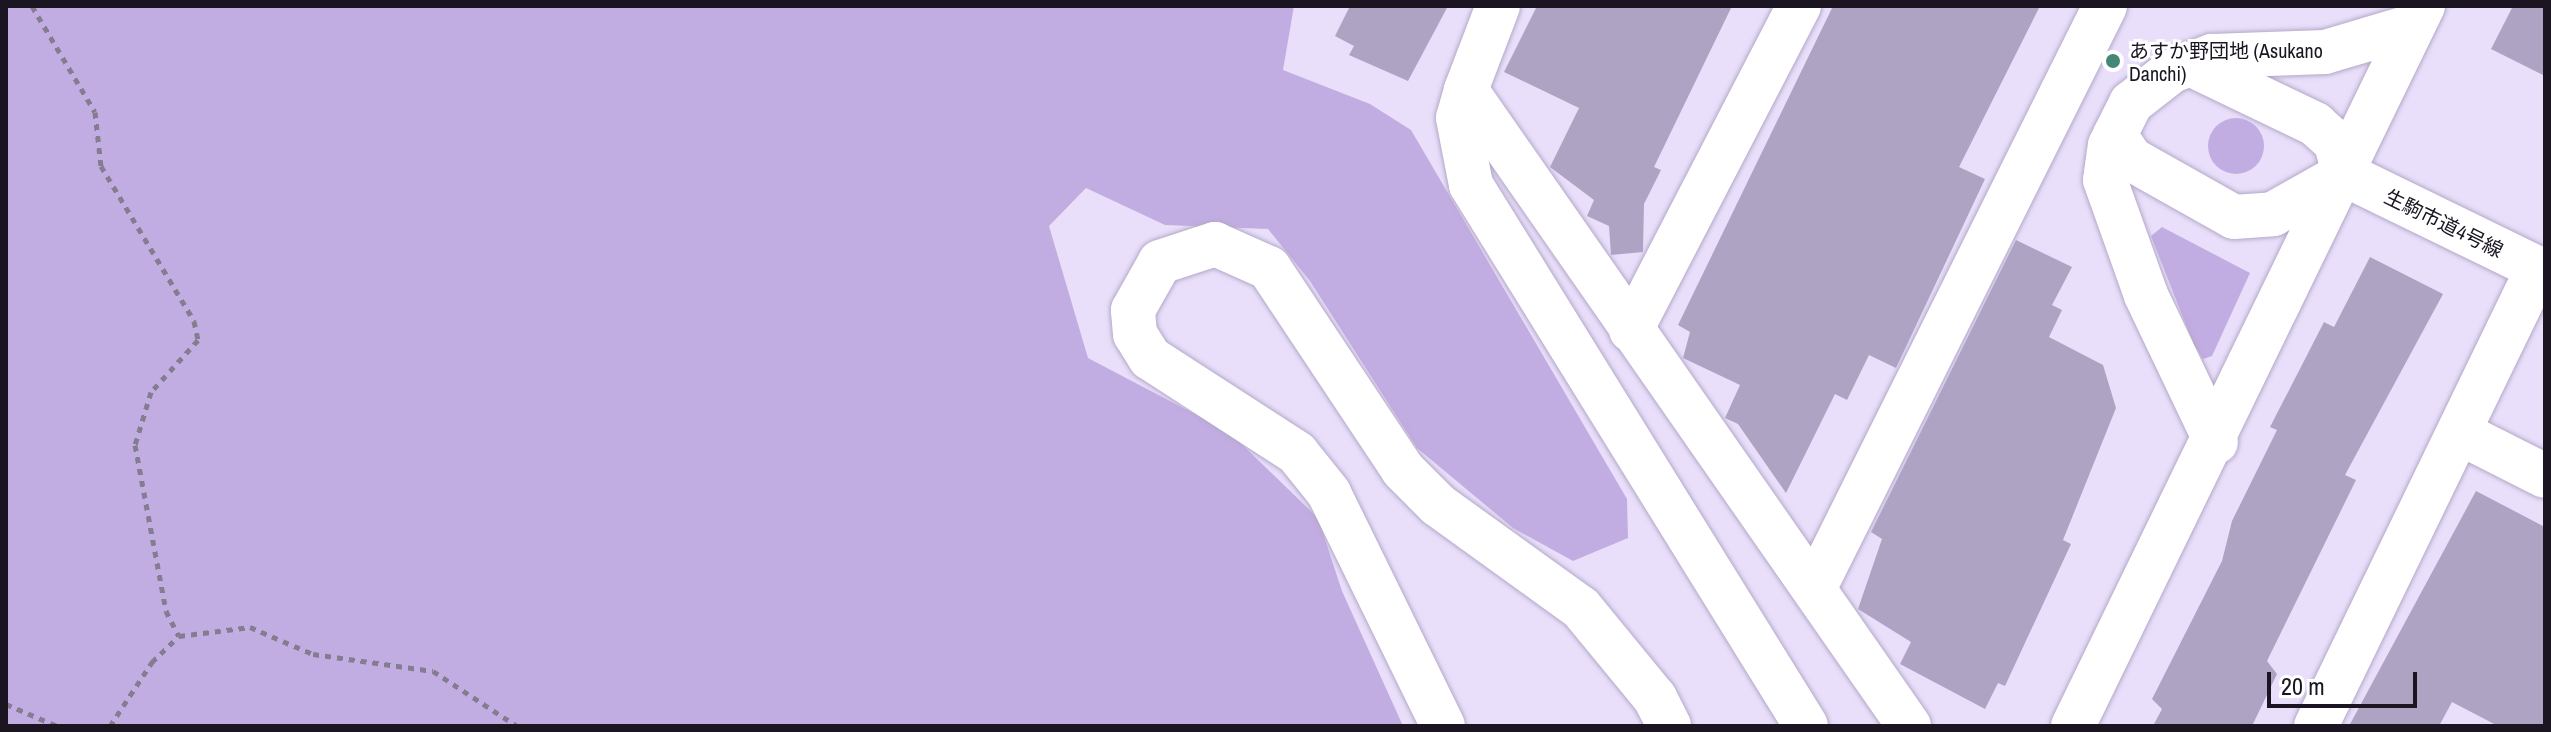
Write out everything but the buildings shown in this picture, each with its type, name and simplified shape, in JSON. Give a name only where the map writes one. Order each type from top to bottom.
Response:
[{"type":"street","points":[[1498,6],[1458,118],[1471,185],[1806,726]]},
{"type":"street","points":[[1631,330],[1799,6]]},
{"type":"street","points":[[1815,587],[2105,6]]},
{"type":"street","points":[[2216,442],[2146,295],[2105,180],[2115,135],[2131,103],[2190,64],[2212,56],[2325,52],[2418,16]]},
{"type":"street","points":[[2073,726],[2216,442],[2418,16]]},
{"type":"street","points":[[2190,64],[2315,124],[2336,143],[2344,174]]},
{"type":"street","points":[[1466,90],[1909,726]]},
{"type":"street","points":[[2115,135],[2131,159],[2234,217],[2273,214],[2344,174]]},
{"type":"street","name":"生駒市道4号線","points":[[2344,174],[2541,270]]},
{"type":"street","points":[[1443,726],[1373,575],[1313,473],[1261,424],[1150,358],[1142,346],[1133,310],[1160,262],[1215,244],[1269,268],[1403,470],[1438,505],[1581,608],[1647,687],[1669,726]]},
{"type":"street","points":[[2316,726],[2541,270]]},
{"type":"street","points":[[2460,433],[2545,476]]},
{"type":"path","points":[[32,6],[95,112],[101,166],[194,321],[198,340],[151,392],[135,445],[166,611],[179,636]]},
{"type":"path","points":[[110,726],[152,662],[179,636],[250,627],[313,654],[433,671],[517,726]]},
{"type":"path","points":[[6,704],[57,726]]},
{"type":"shaded area","points":[[6,6],[1294,6],[1283,70],[1370,104],[1411,130],[1627,499],[1628,538],[1573,561],[1513,528],[1417,448],[1310,281],[1268,229],[1165,225],[1086,188],[1049,226],[1088,358],[1229,432],[1318,518],[1342,591],[1403,726],[6,726]]},
{"type":"shaded area","points":[[2236,118],[2256,126],[2264,146],[2256,166],[2236,174],[2216,166],[2208,146],[2216,126]]},
{"type":"shaded area","points":[[2162,227],[2250,273],[2212,356],[2203,359],[2194,345],[2151,236]]},
{"type":"place","name":"あすか野団地 (Asukano Danchi)","points":[[2113,61]]}]
